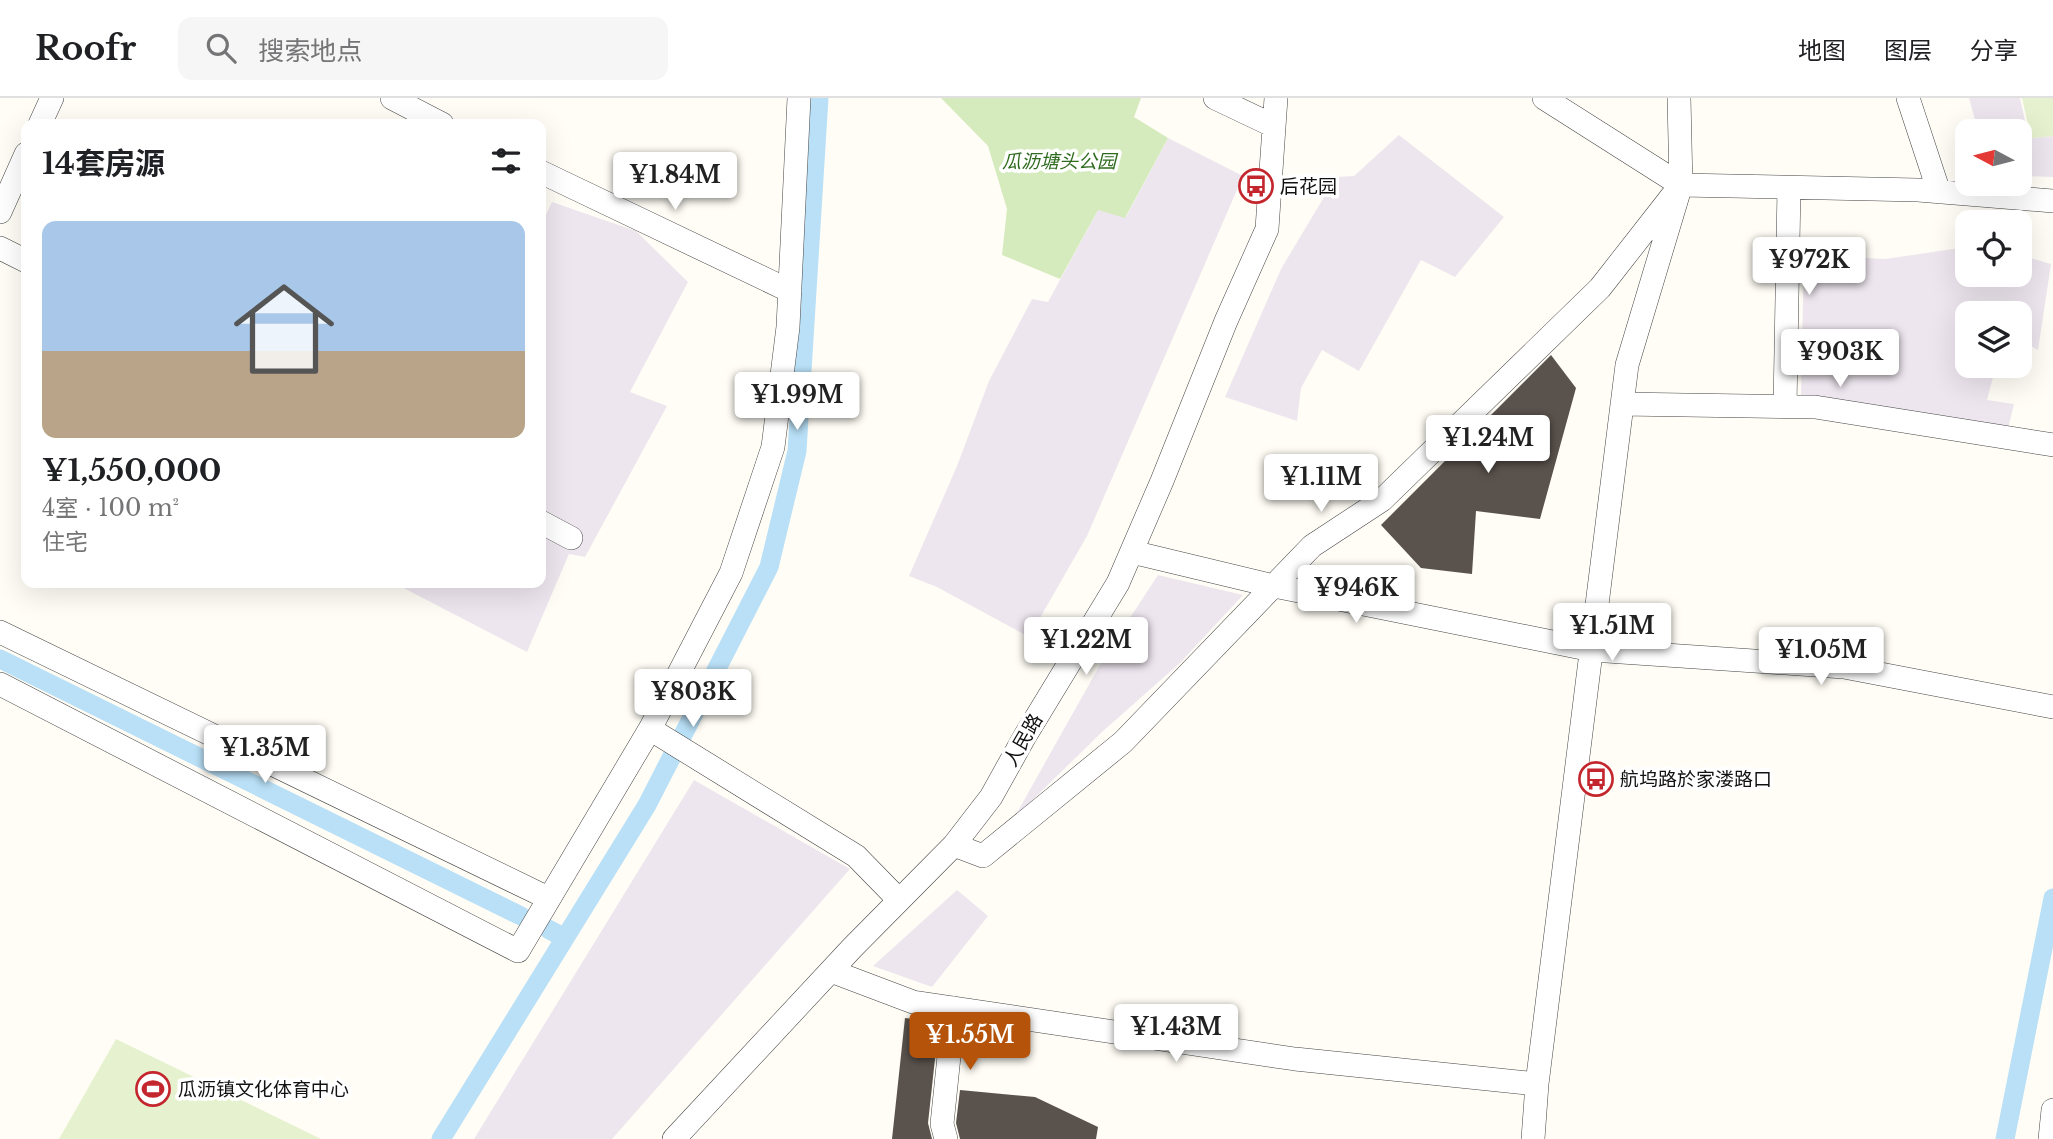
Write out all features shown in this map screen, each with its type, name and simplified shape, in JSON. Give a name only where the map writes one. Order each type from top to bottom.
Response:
[{"type":"street","points":[[42,119],[52,98]]},
{"type":"street","points":[[0,684],[518,951],[651,729],[731,573],[774,447],[788,327],[799,98]]},
{"type":"street","points":[[1215,98],[1274,126]]},
{"type":"street","name":"人民路","points":[[674,1139],[831,971],[954,845],[991,797],[1118,583],[1267,229],[1276,98]]},
{"type":"street","points":[[1544,98],[1681,186],[1939,192],[2053,201]]},
{"type":"street","points":[[1533,1139],[1537,1084],[1627,365],[1681,186],[1679,98]]},
{"type":"street","points":[[1908,98],[1939,192]]},
{"type":"street","points":[[398,99],[433,119]]},
{"type":"street","points":[[0,212],[21,165]]},
{"type":"street","points":[[546,174],[790,291]]},
{"type":"street","points":[[954,845],[983,856],[1123,743],[1312,546],[1382,500],[1600,288],[1681,186]]},
{"type":"street","points":[[1785,406],[1789,188]]},
{"type":"street","points":[[0,248],[21,258]]},
{"type":"street","points":[[1622,404],[1815,407],[2053,445]]},
{"type":"street","points":[[546,525],[571,538]]},
{"type":"street","points":[[1132,552],[1274,586],[1592,650],[1844,667],[2053,707]]},
{"type":"street","points":[[0,632],[548,898]]},
{"type":"street","points":[[651,729],[856,856],[899,900]]},
{"type":"street","points":[[831,971],[913,1002],[1294,1059],[1537,1084]]},
{"type":"street","points":[[946,1139],[942,1124],[954,1008]]},
{"type":"street","points":[[2050,1139],[2053,1110]]},
{"type":"shaded area","points":[[1969,98],[2020,98],[2025,119],[1975,119]]},
{"type":"shaded area","points":[[1399,135],[1504,217],[1455,277],[1421,260],[1359,371],[1322,350],[1301,388],[1297,421],[1225,397],[1281,269],[1336,177],[1354,176]]},
{"type":"shaded area","points":[[2053,136],[2053,177],[2032,176],[2032,138]]},
{"type":"shaded area","points":[[1168,138],[1243,176],[1087,536],[1029,637],[937,587],[909,576],[957,466],[989,381],[1032,299],[1048,302],[1098,210],[1126,217]]},
{"type":"shaded area","points":[[552,202],[636,231],[688,282],[630,392],[667,406],[585,557],[569,554],[527,652],[404,588],[546,588],[546,215]]},
{"type":"shaded area","points":[[1955,249],[1955,287],[2032,287],[2032,258],[2051,264],[2038,350],[2032,347],[2032,301],[1955,301],[1955,378],[1993,378],[1987,400],[2014,404],[2008,429],[1801,395],[1804,255],[1885,259]]},
{"type":"shaded area","points":[[1158,575],[1243,595],[1180,663],[1102,732],[1014,818],[1105,656]]},
{"type":"shaded area","points":[[694,780],[850,869],[612,1139],[474,1139]]},
{"type":"shaded area","points":[[957,890],[988,916],[932,987],[873,966]]},
{"type":"green space","name":"瓜沥塘头公园","points":[[941,98],[1141,98],[1134,117],[1168,138],[1125,218],[1098,210],[1060,279],[1002,255],[1007,209],[988,146]]},
{"type":"green space","points":[[2022,98],[2053,98],[2053,136],[2032,138],[2032,119],[2027,119]]},
{"type":"green space","name":"瓜沥镇文化体育中心","points":[[116,1039],[321,1139],[59,1139]]},
{"type":"building","points":[[1551,355],[1576,388],[1540,519],[1476,511],[1472,574],[1421,568],[1381,525]]},
{"type":"building","points":[[905,1018],[939,1022],[928,1123],[932,1139],[892,1139]]},
{"type":"building","points":[[960,1090],[1035,1097],[1098,1127],[1096,1139],[960,1139],[956,1123]]},
{"type":"waterway","points":[[441,1139],[647,805],[769,567],[797,451],[819,98]]},
{"type":"waterway","points":[[0,659],[521,916]]},
{"type":"waterway","points":[[2005,1139],[2053,898]]},
{"type":"waterway","points":[[548,929],[565,938]]},
{"type":"place","name":"后花园","points":[[1256,186]]},
{"type":"place","name":"航坞路於家溇路口","points":[[1596,779]]},
{"type":"place","name":"瓜沥镇文化体育中心","points":[[153,1089]]}]
